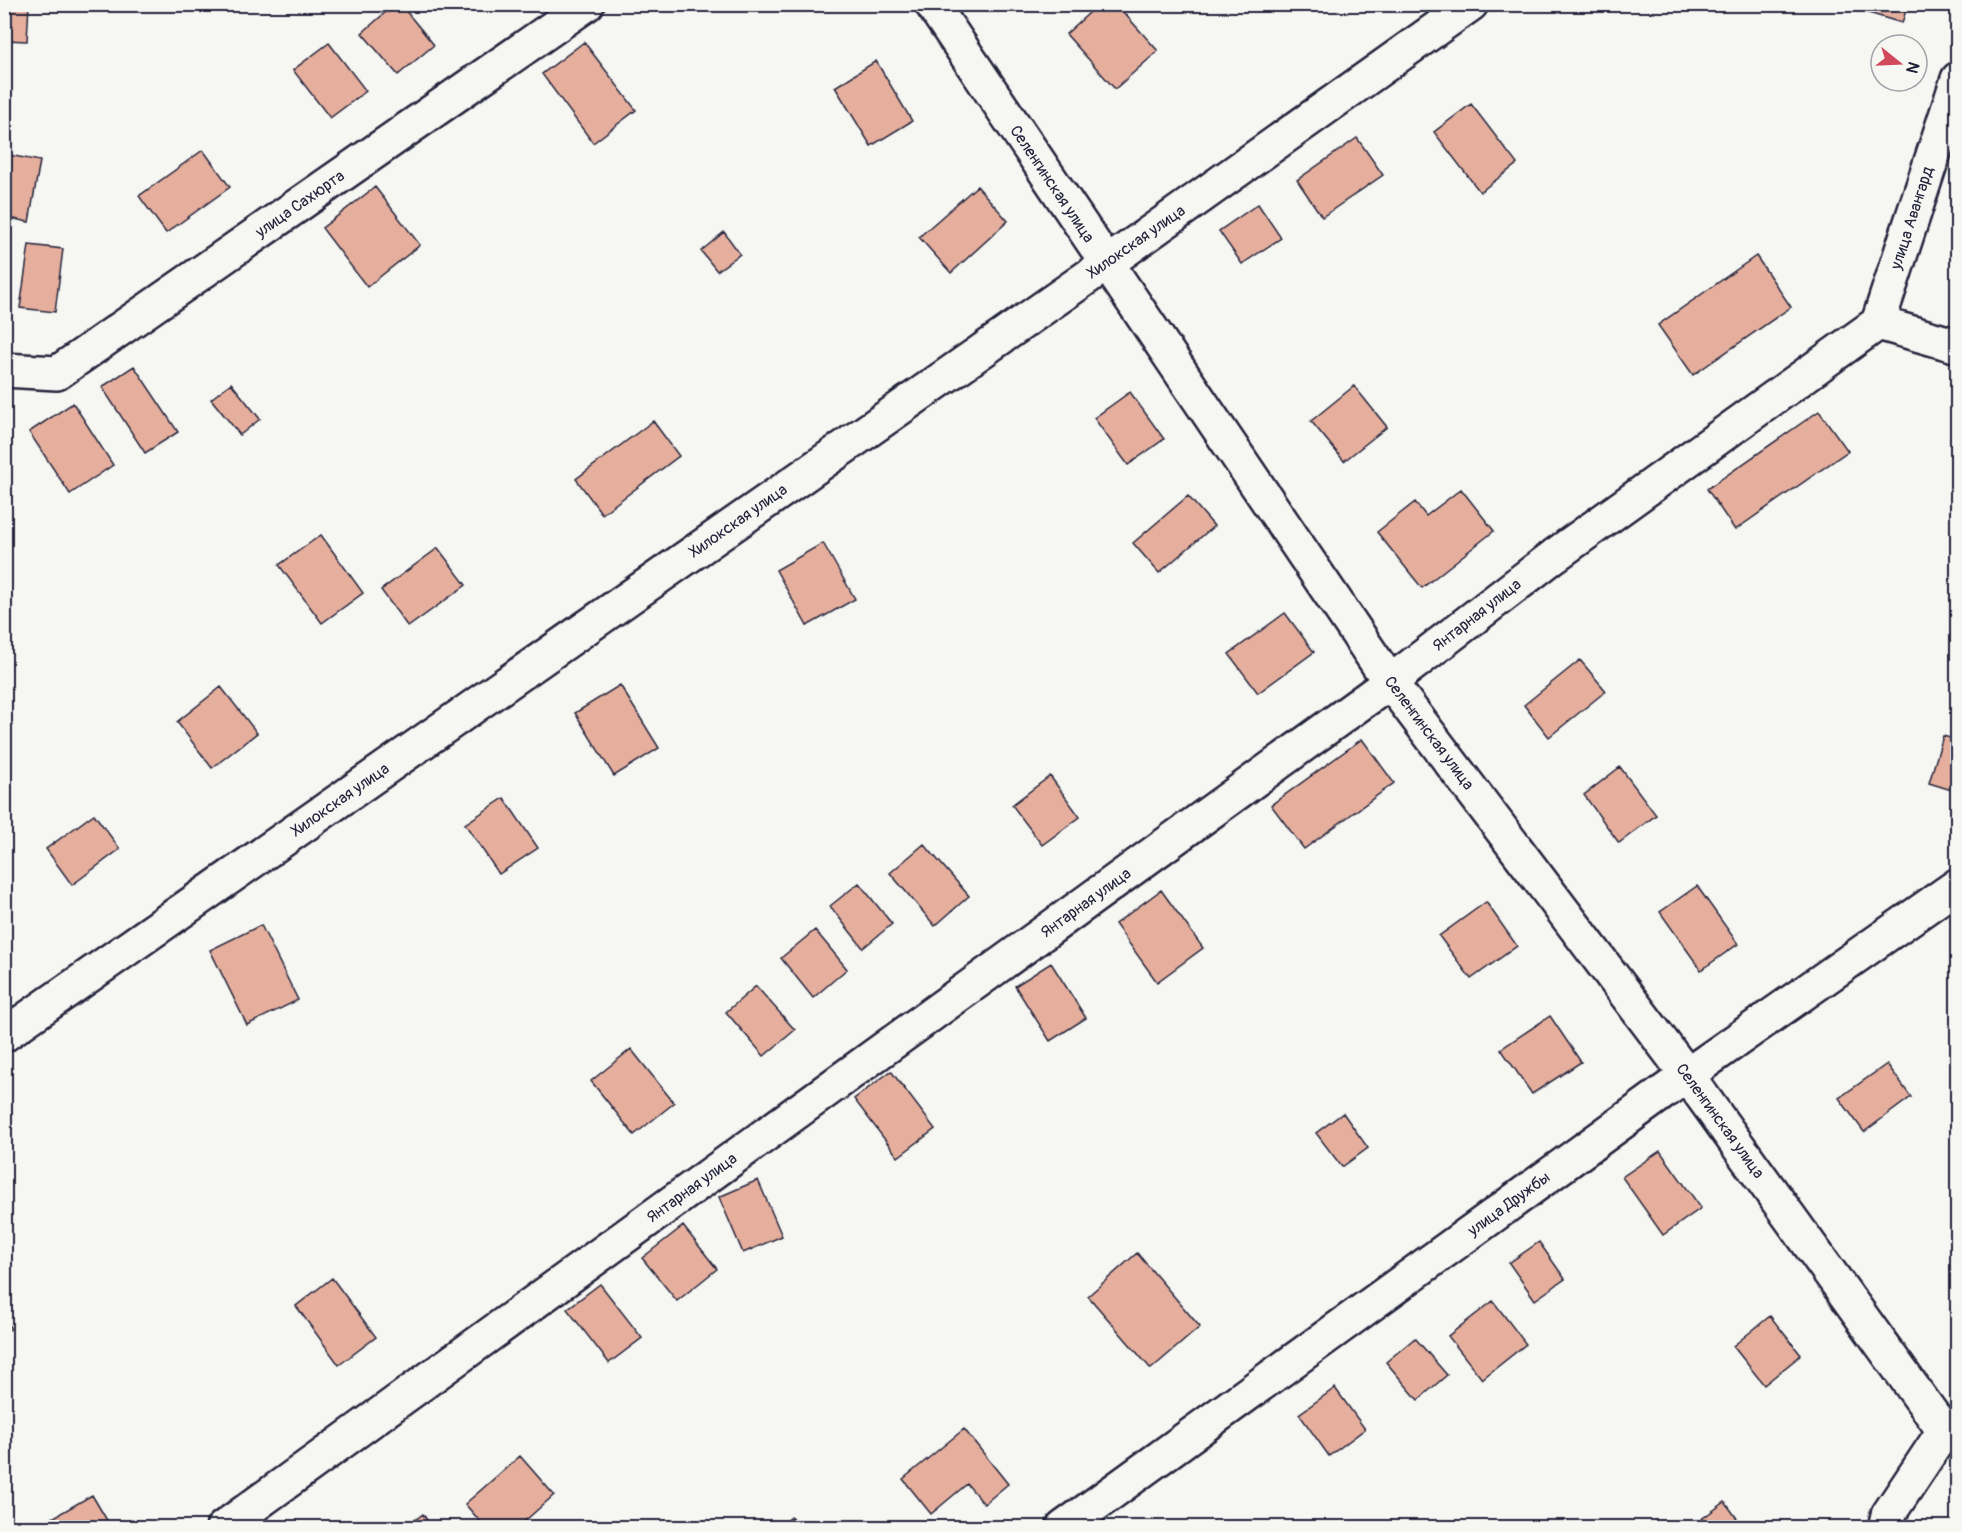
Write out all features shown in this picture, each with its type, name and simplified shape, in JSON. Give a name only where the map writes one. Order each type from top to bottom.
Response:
[{"type":"street","name":"улица Сахюрта","points":[[4,370],[57,373],[587,4]]},
{"type":"street","name":"Селенгинская улица","points":[[932,4],[1390,682],[1687,1075],[1951,1433]]},
{"type":"street","name":"Хилокская улица","points":[[4,1035],[1106,264],[1470,4]]},
{"type":"street","name":"улица Авангард","points":[[1878,323],[1958,79]]},
{"type":"street","points":[[1878,323],[1958,346]]},
{"type":"street","name":"Янтарная улица","points":[[223,1527],[1390,682],[1554,556],[1878,323]]},
{"type":"street","name":"улица Дружбы","points":[[1063,1527],[1687,1075],[1958,885]]},
{"type":"street","points":[[1881,1523],[1951,1433]]},
{"type":"building","points":[[4,4],[29,4],[27,41],[4,40]]},
{"type":"building","points":[[395,4],[400,4],[434,45],[398,75],[362,33]]},
{"type":"building","points":[[1099,4],[1116,4],[1158,51],[1115,89],[1066,34]]},
{"type":"building","points":[[1856,4],[1908,4],[1902,23],[1855,9]]},
{"type":"building","points":[[584,42],[636,110],[593,143],[542,74]]},
{"type":"building","points":[[329,43],[366,91],[330,118],[293,70]]},
{"type":"building","points":[[876,61],[912,121],[871,146],[835,87]]},
{"type":"building","points":[[1471,104],[1517,164],[1480,192],[1434,132]]},
{"type":"building","points":[[1357,138],[1383,175],[1322,217],[1297,180]]},
{"type":"building","points":[[203,150],[230,187],[166,233],[139,196]]},
{"type":"building","points":[[4,154],[40,161],[29,222],[4,217]]},
{"type":"building","points":[[977,186],[1008,221],[951,273],[919,237]]},
{"type":"building","points":[[375,187],[420,245],[367,287],[322,228]]},
{"type":"building","points":[[1258,204],[1281,238],[1242,264],[1219,231]]},
{"type":"building","points":[[724,232],[740,254],[717,271],[701,251]]},
{"type":"building","points":[[29,245],[63,249],[55,312],[20,308]]},
{"type":"building","points":[[1756,256],[1791,307],[1693,375],[1658,325]]},
{"type":"building","points":[[134,366],[178,432],[145,453],[102,387]]},
{"type":"building","points":[[231,383],[260,419],[240,435],[211,399]]},
{"type":"building","points":[[1354,386],[1387,427],[1344,461],[1311,421]]},
{"type":"building","points":[[1130,392],[1164,439],[1128,465],[1094,418]]},
{"type":"building","points":[[73,403],[113,465],[70,494],[29,432]]},
{"type":"building","points":[[1819,411],[1848,451],[1735,530],[1707,489]]},
{"type":"building","points":[[653,421],[679,456],[602,514],[576,479]]},
{"type":"building","points":[[1461,489],[1494,531],[1422,588],[1377,532],[1415,502],[1426,516]]},
{"type":"building","points":[[1188,496],[1214,526],[1159,573],[1133,543]]},
{"type":"building","points":[[321,535],[363,593],[322,623],[279,565]]},
{"type":"building","points":[[823,543],[855,599],[807,626],[776,570]]},
{"type":"building","points":[[438,548],[466,585],[408,627],[381,590]]},
{"type":"building","points":[[1285,613],[1314,652],[1258,693],[1229,654]]},
{"type":"building","points":[[1580,660],[1606,691],[1549,737],[1524,705]]},
{"type":"building","points":[[620,685],[659,748],[614,776],[575,713]]},
{"type":"building","points":[[221,687],[257,733],[212,768],[177,722]]},
{"type":"building","points":[[1943,736],[1958,740],[1958,792],[1929,783]]},
{"type":"building","points":[[1362,739],[1394,783],[1304,849],[1271,805]]},
{"type":"building","points":[[1620,767],[1656,815],[1619,843],[1584,795]]},
{"type":"building","points":[[1050,776],[1080,817],[1042,845],[1012,805]]},
{"type":"building","points":[[504,798],[538,848],[499,874],[465,824]]},
{"type":"building","points":[[94,814],[120,849],[72,885],[46,849]]},
{"type":"building","points":[[924,844],[969,896],[935,926],[890,873]]},
{"type":"building","points":[[859,883],[892,924],[863,948],[830,906]]},
{"type":"building","points":[[1697,886],[1738,944],[1701,970],[1660,912]]},
{"type":"building","points":[[1161,890],[1203,948],[1157,982],[1115,924]]},
{"type":"building","points":[[1486,902],[1517,946],[1471,979],[1439,936]]},
{"type":"building","points":[[261,925],[298,1000],[247,1025],[210,950]]},
{"type":"building","points":[[815,930],[847,969],[813,998],[781,958]]},
{"type":"building","points":[[1051,963],[1086,1018],[1050,1041],[1015,986]]},
{"type":"building","points":[[756,986],[795,1030],[764,1056],[726,1012]]},
{"type":"building","points":[[1550,1016],[1581,1062],[1532,1094],[1501,1049]]},
{"type":"building","points":[[631,1049],[674,1103],[634,1135],[591,1081]]},
{"type":"building","points":[[1887,1064],[1911,1097],[1864,1132],[1839,1098]]},
{"type":"building","points":[[891,1071],[935,1129],[898,1157],[854,1099]]},
{"type":"building","points":[[1343,1113],[1368,1148],[1342,1167],[1316,1133]]},
{"type":"building","points":[[1660,1151],[1701,1208],[1663,1235],[1622,1177]]},
{"type":"building","points":[[758,1180],[782,1236],[743,1253],[719,1197]]},
{"type":"building","points":[[683,1226],[717,1269],[677,1301],[642,1258]]},
{"type":"building","points":[[1539,1242],[1565,1279],[1535,1300],[1509,1263]]},
{"type":"building","points":[[1137,1253],[1200,1327],[1151,1369],[1088,1296]]},
{"type":"building","points":[[332,1278],[376,1337],[339,1365],[296,1306]]},
{"type":"building","points":[[1958,1281],[1958,1296],[1951,1286]]},
{"type":"building","points":[[600,1284],[642,1338],[609,1363],[567,1309]]},
{"type":"building","points":[[1493,1301],[1526,1344],[1482,1379],[1448,1336]]},
{"type":"building","points":[[4,1316],[11,1329],[4,1332]]},
{"type":"building","points":[[1770,1316],[1801,1355],[1764,1385],[1733,1346]]},
{"type":"building","points":[[1415,1338],[1447,1375],[1418,1400],[1386,1362]]},
{"type":"building","points":[[1335,1388],[1365,1429],[1329,1456],[1299,1414]]},
{"type":"building","points":[[964,1429],[1008,1484],[984,1504],[967,1484],[931,1514],[903,1479]]},
{"type":"building","points":[[520,1456],[554,1495],[517,1528],[486,1528],[465,1504]]},
{"type":"building","points":[[92,1495],[111,1527],[54,1528],[49,1520]]},
{"type":"building","points":[[1725,1502],[1744,1528],[1694,1528],[1693,1525]]},
{"type":"building","points":[[423,1514],[432,1528],[404,1528]]},
{"type":"building","points":[[791,1517],[801,1528],[779,1528]]}]
